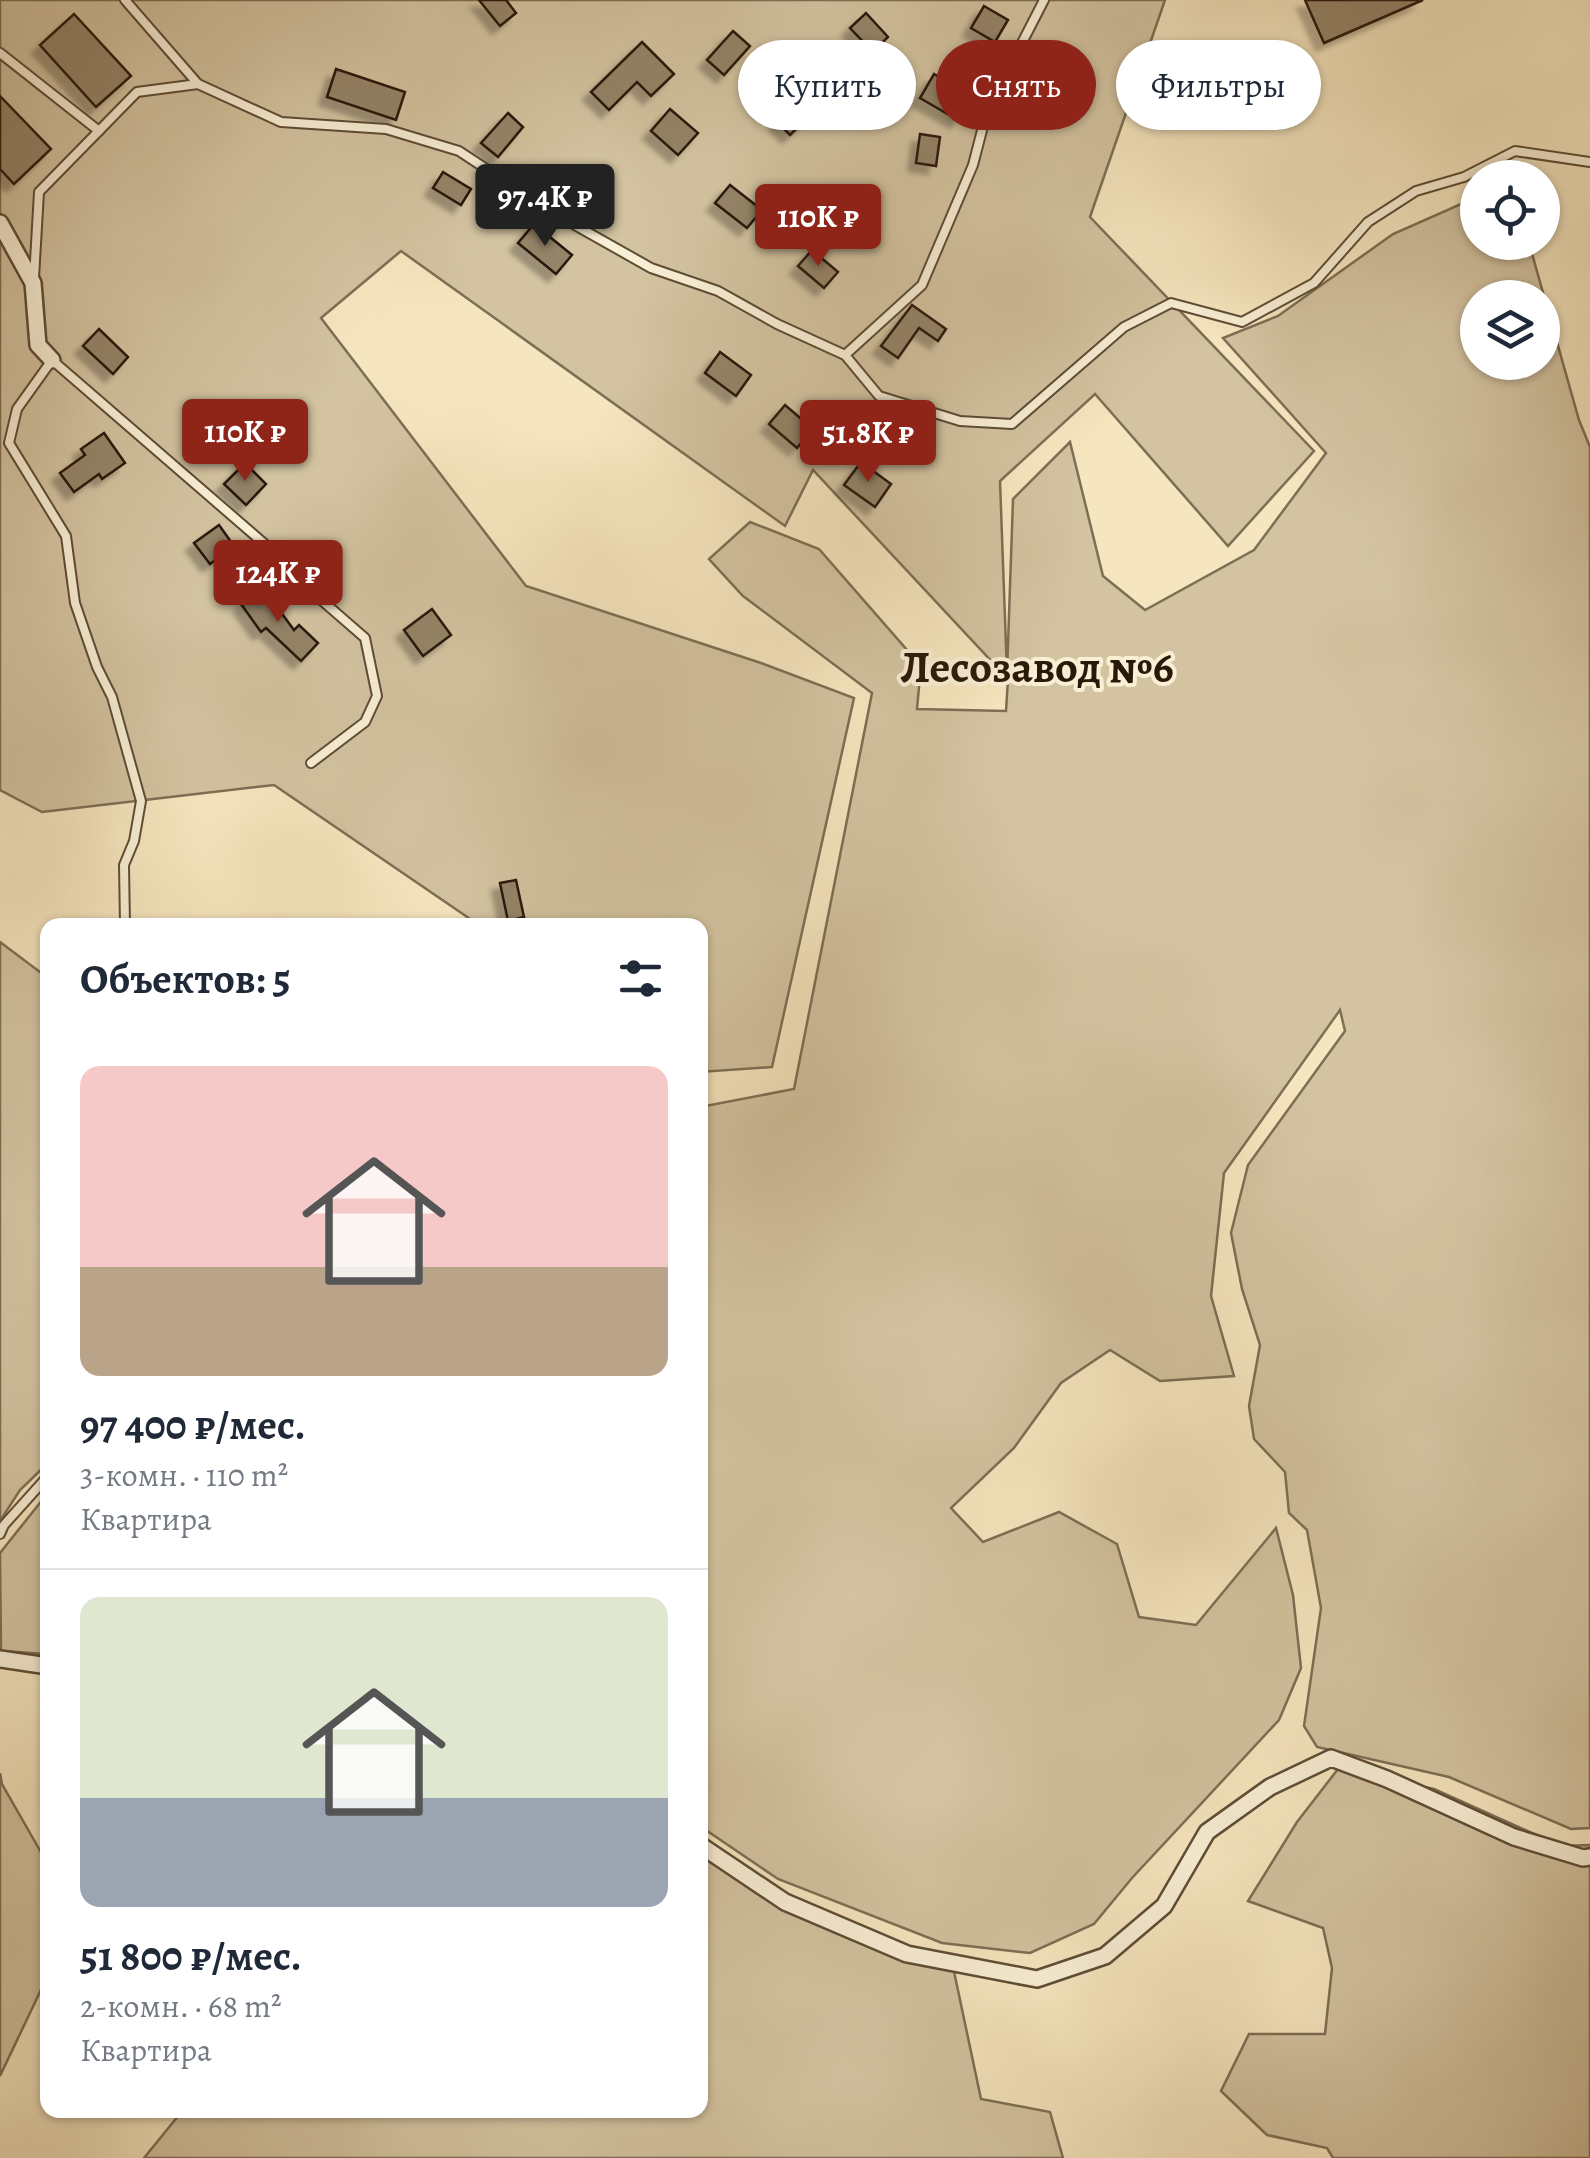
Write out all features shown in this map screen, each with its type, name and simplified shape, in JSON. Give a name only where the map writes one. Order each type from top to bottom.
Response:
[{"type":"street","points":[[0,224],[34,282],[38,344],[52,360]]},
{"type":"street","points":[[0,1659],[40,1665]]},
{"type":"street","points":[[708,1850],[785,1902],[907,1954],[1037,1980],[1105,1956],[1164,1906],[1208,1832],[1270,1787],[1331,1758],[1387,1778],[1514,1838],[1590,1857]]},
{"type":"lane","points":[[125,0],[198,84],[281,122],[386,130],[459,151],[550,211],[651,268],[718,290],[777,324],[846,356],[879,396],[960,421],[1012,424],[1124,328],[1171,303],[1242,322],[1314,283],[1368,222],[1416,191],[1464,177],[1515,151],[1590,162]]},
{"type":"lane","points":[[846,356],[922,285],[972,165],[987,111],[1044,0]]},
{"type":"lane","points":[[0,54],[99,131]]},
{"type":"lane","points":[[34,282],[39,192],[137,92],[198,84]]},
{"type":"lane","points":[[124,918],[124,864],[134,841],[141,801],[112,697],[75,603],[66,536],[10,443],[16,409],[52,360],[267,546],[365,638],[377,696],[365,722],[311,763]]},
{"type":"lane","points":[[0,1534],[40,1485]]},
{"type":"shaded area","points":[[0,0],[1165,0],[1151,40],[1116,40],[1116,130],[1120,130],[1090,217],[1314,451],[1228,546],[1095,394],[1000,481],[1007,674],[1013,499],[1070,442],[1103,576],[1145,610],[1254,550],[1326,453],[1223,338],[1278,316],[1393,234],[1460,204],[1460,260],[1534,260],[1539,280],[1460,280],[1460,380],[1560,380],[1560,353],[1590,447],[1590,1828],[1571,1829],[1449,1777],[1317,1747],[1304,1726],[1321,1608],[1307,1530],[1289,1513],[1285,1472],[1254,1439],[1249,1406],[1260,1345],[1242,1289],[1231,1233],[1248,1165],[1345,1031],[1340,1010],[1224,1173],[1211,1296],[1234,1376],[1160,1381],[1110,1350],[1061,1383],[1014,1448],[951,1508],[983,1542],[1059,1512],[1117,1544],[1139,1617],[1196,1625],[1276,1528],[1293,1595],[1301,1668],[1279,1720],[1094,1924],[1030,1953],[942,1943],[778,1879],[708,1831],[708,1105],[794,1089],[872,693],[743,596],[709,559],[750,522],[819,549],[921,666],[917,709],[1006,711],[1008,679],[813,470],[785,526],[401,251],[321,318],[526,586],[761,663],[854,698],[772,1067],[708,1071],[708,918],[469,918],[274,785],[42,812],[0,790]]},
{"type":"shaded area","points":[[0,942],[40,972],[40,1471],[20,1490],[0,1521]]},
{"type":"shaded area","points":[[40,1503],[40,1654],[1,1651],[0,1553]]},
{"type":"shaded area","points":[[1338,1769],[1434,1789],[1561,1846],[1590,1845],[1590,2158],[1333,2158],[1327,2148],[1267,2135],[1221,2091],[1249,2034],[1325,2034],[1332,1968],[1323,1928],[1248,1901],[1297,1822]]},
{"type":"shaded area","points":[[0,1773],[2,1784],[40,1850],[40,1992],[0,2076]]},
{"type":"shaded area","points":[[708,1849],[765,1886],[887,1939],[952,1962],[981,2099],[1050,2112],[1063,2158],[144,2158],[176,2118],[708,2118]]},
{"type":"building","points":[[479,0],[506,0],[516,13],[500,26]]},
{"type":"building","points":[[1305,0],[1423,0],[1324,43]]},
{"type":"building","points":[[984,6],[1008,20],[996,40],[971,28]]},
{"type":"building","points":[[866,13],[888,37],[862,40],[850,28]]},
{"type":"building","points":[[74,14],[131,76],[96,107],[40,45]]},
{"type":"building","points":[[733,31],[743,40],[738,40],[738,59],[724,75],[707,60]]},
{"type":"building","points":[[642,42],[674,74],[651,96],[637,82],[609,110],[591,92]]},
{"type":"building","points":[[336,69],[405,92],[396,120],[327,97]]},
{"type":"building","points":[[934,74],[936,75],[936,107],[920,98]]},
{"type":"building","points":[[0,96],[51,149],[14,184],[0,169]]},
{"type":"building","points":[[670,109],[698,133],[678,155],[651,131]]},
{"type":"building","points":[[508,113],[523,127],[498,157],[481,143]]},
{"type":"building","points":[[920,134],[940,137],[936,166],[916,163]]},
{"type":"building","points":[[443,172],[471,189],[461,205],[433,188]]},
{"type":"building","points":[[730,185],[762,210],[747,228],[715,203]]},
{"type":"building","points":[[534,224],[572,255],[556,274],[518,243]]},
{"type":"building","points":[[812,250],[838,272],[824,288],[798,266]]},
{"type":"building","points":[[912,305],[946,329],[938,341],[919,328],[898,358],[881,346]]},
{"type":"building","points":[[99,329],[128,357],[113,374],[83,346]]},
{"type":"building","points":[[720,352],[751,375],[736,396],[705,373]]},
{"type":"building","points":[[785,405],[813,429],[797,448],[769,424]]},
{"type":"building","points":[[104,433],[125,463],[102,479],[99,474],[74,492],[60,473],[85,455],[81,449]]},
{"type":"building","points":[[861,462],[891,484],[875,507],[844,485]]},
{"type":"building","points":[[245,463],[266,484],[246,505],[224,484]]},
{"type":"building","points":[[219,525],[234,546],[210,564],[194,543]]},
{"type":"building","points":[[263,588],[294,630],[299,625],[318,643],[301,661],[266,628],[261,632],[241,604]]},
{"type":"building","points":[[432,609],[451,635],[423,656],[404,630]]},
{"type":"building","points":[[516,880],[524,917],[507,918],[500,883]]},
{"type":"district","name":"Лесозавод №6","points":[[1037,666]]}]
